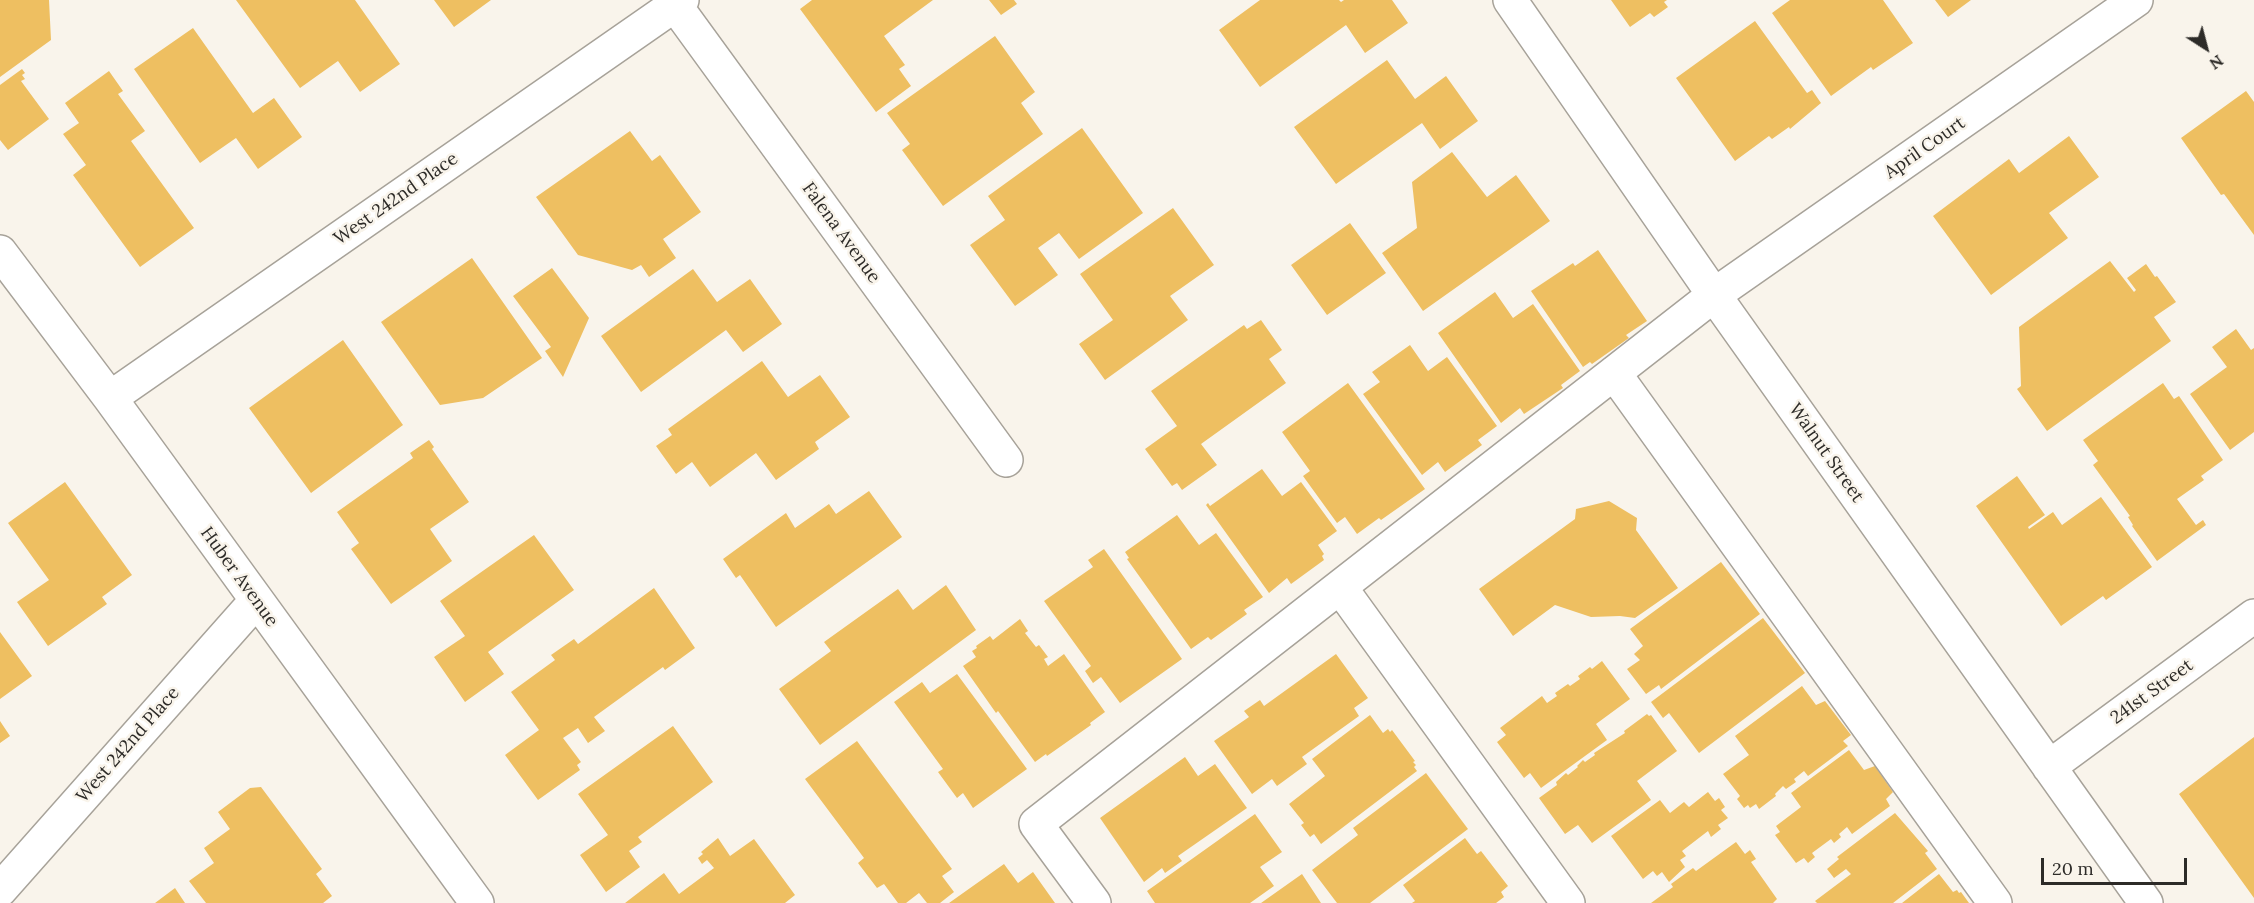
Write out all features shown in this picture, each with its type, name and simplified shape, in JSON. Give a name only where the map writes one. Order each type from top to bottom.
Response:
[{"type":"street","name":"Walnut Street","points":[[1510,0],[1714,295],[2146,903]]},
{"type":"street","name":"April Court","points":[[1094,903],[1036,824],[1714,295],[2136,0]]},
{"type":"street","name":"West 242nd Place","points":[[110,398],[679,3]]},
{"type":"street","name":"Falena Avenue","points":[[679,3],[1006,460]]},
{"type":"street","name":"Huber Avenue","points":[[0,252],[110,398],[477,903]]},
{"type":"street","points":[[1614,373],[1995,903]]},
{"type":"street","points":[[1340,587],[1568,903]]},
{"type":"street","name":"West 242nd Place","points":[[0,890],[256,601]]},
{"type":"street","name":"241st Street","points":[[2049,767],[2254,616]]},
{"type":"building","points":[[0,0],[49,0],[51,40],[0,77]]},
{"type":"building","points":[[236,0],[355,0],[400,64],[360,92],[338,61],[300,88]]},
{"type":"building","points":[[434,0],[491,0],[454,27]]},
{"type":"building","points":[[812,0],[933,0],[884,36],[905,65],[899,69],[911,86],[876,112],[800,9]]},
{"type":"building","points":[[989,0],[1014,0],[1017,4],[1001,15]]},
{"type":"building","points":[[1260,0],[1339,0],[1341,2],[1344,0],[1392,0],[1408,23],[1365,53],[1346,25],[1260,87],[1219,30]]},
{"type":"building","points":[[1611,0],[1667,0],[1664,2],[1668,7],[1654,17],[1650,13],[1630,27]]},
{"type":"building","points":[[1790,0],[1883,0],[1913,43],[1873,70],[1871,67],[1831,96],[1772,13]]},
{"type":"building","points":[[1935,0],[1971,0],[1948,17]]},
{"type":"building","points":[[1755,21],[1807,93],[1812,90],[1821,103],[1790,129],[1789,127],[1772,139],[1769,136],[1735,161],[1676,78]]},
{"type":"building","points":[[193,28],[253,113],[274,98],[302,137],[258,169],[236,138],[200,163],[134,69]]},
{"type":"building","points":[[995,36],[1035,92],[1021,103],[1043,134],[943,206],[902,150],[910,144],[887,113]]},
{"type":"building","points":[[1387,60],[1415,99],[1446,76],[1478,121],[1440,149],[1422,123],[1336,184],[1294,127]]},
{"type":"building","points":[[22,69],[25,79],[21,81],[49,119],[8,150],[0,140],[0,85]]},
{"type":"building","points":[[109,71],[123,91],[118,94],[145,131],[131,141],[194,228],[140,267],[73,175],[86,165],[63,134],[79,123],[65,103]]},
{"type":"building","points":[[2246,91],[2254,102],[2254,235],[2224,194],[2221,195],[2181,138]]},
{"type":"building","points":[[1082,128],[1143,213],[1079,259],[1059,233],[1038,248],[1058,275],[1015,306],[970,245],[1005,220],[988,196]]},
{"type":"building","points":[[630,131],[652,161],[660,155],[701,212],[663,239],[676,258],[649,277],[641,265],[632,270],[578,255],[536,197]]},
{"type":"building","points":[[2069,136],[2099,177],[2049,213],[2068,238],[1991,295],[1933,216],[2009,159],[2019,173]]},
{"type":"building","points":[[1452,152],[1487,197],[1516,175],[1550,221],[1423,311],[1382,253],[1417,228],[1412,182]]},
{"type":"building","points":[[1173,208],[1214,265],[1170,296],[1188,320],[1105,380],[1079,344],[1113,320],[1080,274]]},
{"type":"building","points":[[1350,223],[1386,273],[1327,315],[1291,265]]},
{"type":"building","points":[[1598,250],[1647,321],[1626,335],[1629,338],[1592,364],[1590,362],[1583,367],[1531,291],[1573,263],[1575,266]]},
{"type":"building","points":[[472,258],[542,358],[483,398],[440,405],[381,322]]},
{"type":"building","points":[[2110,261],[2134,292],[2136,290],[2127,278],[2146,264],[2155,277],[2157,276],[2176,302],[2154,317],[2171,341],[2047,431],[2017,389],[2021,386],[2019,327]]},
{"type":"building","points":[[552,268],[589,318],[563,377],[545,351],[551,347],[513,296]]},
{"type":"building","points":[[693,269],[717,302],[750,279],[782,324],[743,352],[726,330],[641,392],[601,336]]},
{"type":"building","points":[[1495,292],[1513,318],[1533,304],[1580,371],[1561,385],[1563,388],[1524,414],[1520,408],[1501,423],[1438,333]]},
{"type":"building","points":[[1261,320],[1282,350],[1269,359],[1286,383],[1201,444],[1217,465],[1182,490],[1177,483],[1172,486],[1145,449],[1177,426],[1151,391],[1244,325],[1247,329]]},
{"type":"building","points":[[2236,329],[2251,350],[2254,348],[2254,432],[2230,450],[2190,394],[2227,367],[2212,347]]},
{"type":"building","points":[[343,340],[403,425],[311,493],[249,408]]},
{"type":"building","points":[[1410,345],[1428,371],[1447,357],[1497,426],[1478,440],[1482,445],[1445,472],[1438,462],[1422,475],[1363,394],[1380,382],[1372,372]]},
{"type":"building","points":[[762,361],[788,397],[820,375],[850,417],[815,442],[819,449],[776,480],[756,453],[710,487],[692,462],[676,474],[656,446],[672,435],[668,429]]},
{"type":"building","points":[[1348,383],[1425,489],[1357,534],[1345,517],[1337,523],[1303,476],[1310,471],[1282,432]]},
{"type":"building","points":[[2163,383],[2174,399],[2179,396],[2223,460],[2201,476],[2204,480],[2177,499],[2196,525],[2203,520],[2206,525],[2157,561],[2132,526],[2128,517],[2130,516],[2093,465],[2098,461],[2083,440]]},
{"type":"building","points":[[429,440],[434,447],[432,449],[469,502],[430,529],[452,561],[391,604],[351,549],[359,543],[337,512],[413,458],[410,453]]},
{"type":"building","points":[[1262,469],[1282,496],[1301,482],[1337,531],[1318,545],[1324,554],[1322,556],[1324,560],[1291,584],[1287,578],[1269,593],[1206,505],[1208,503],[1210,506]]},
{"type":"building","points":[[2017,476],[2045,515],[2028,527],[2029,529],[2053,512],[2062,525],[2101,497],[2152,567],[2106,600],[2103,596],[2061,626],[1976,506]]},
{"type":"building","points":[[65,482],[132,575],[102,597],[107,604],[48,646],[17,602],[49,580],[8,523]]},
{"type":"building","points":[[869,491],[902,537],[776,627],[740,575],[736,578],[723,559],[786,513],[795,528],[829,504],[836,514]]},
{"type":"building","points":[[1609,501],[1637,518],[1636,530],[1678,588],[1635,618],[1591,617],[1555,605],[1513,636],[1479,589],[1575,519],[1576,509]]},
{"type":"building","points":[[1177,515],[1199,545],[1216,533],[1263,597],[1244,610],[1247,614],[1211,640],[1208,637],[1191,649],[1127,559],[1129,558],[1125,552]]},
{"type":"building","points":[[534,535],[574,590],[488,652],[504,674],[465,702],[434,657],[465,636],[440,601]]},
{"type":"building","points":[[1104,549],[1182,659],[1120,703],[1101,677],[1093,683],[1085,671],[1091,666],[1044,601],[1093,567],[1088,560]]},
{"type":"building","points":[[1721,562],[1760,614],[1661,689],[1659,685],[1646,694],[1627,669],[1640,660],[1634,654],[1643,646],[1630,629]]},
{"type":"building","points":[[946,585],[976,630],[820,745],[779,689],[831,651],[824,642],[898,589],[913,610]]},
{"type":"building","points":[[654,588],[695,648],[665,670],[663,667],[594,717],[605,731],[588,743],[578,728],[563,738],[581,762],[577,765],[580,770],[538,800],[505,755],[539,730],[511,692],[555,660],[551,655],[574,639],[578,644]]},
{"type":"building","points":[[1763,618],[1805,673],[1699,753],[1669,713],[1663,718],[1651,702]]},
{"type":"building","points":[[1020,619],[1028,631],[1025,633],[1036,647],[1039,645],[1048,657],[1044,659],[1048,666],[1064,654],[1105,712],[1090,723],[1091,725],[1035,762],[963,666],[976,657],[972,651],[977,648],[976,646],[990,636],[993,640]]},
{"type":"building","points":[[0,632],[32,676],[0,699]]},
{"type":"building","points":[[1336,654],[1368,698],[1354,708],[1359,716],[1302,757],[1307,764],[1277,786],[1272,779],[1252,794],[1214,741],[1249,717],[1244,711],[1260,700],[1264,706]]},
{"type":"building","points":[[1602,661],[1630,699],[1596,724],[1607,740],[1541,788],[1530,773],[1524,778],[1497,742],[1506,735],[1500,728],[1542,696],[1547,703],[1557,696],[1555,693],[1568,684],[1570,686],[1580,679],[1578,676]]},
{"type":"building","points":[[957,674],[1027,769],[973,808],[963,793],[957,798],[938,772],[943,769],[894,702],[922,682],[930,693]]},
{"type":"building","points":[[1802,686],[1816,705],[1825,701],[1851,735],[1843,741],[1848,746],[1808,776],[1804,771],[1794,779],[1796,782],[1786,789],[1783,786],[1775,794],[1776,796],[1759,809],[1756,804],[1750,808],[1748,805],[1744,808],[1737,799],[1740,796],[1723,774],[1749,755],[1735,736]]},
{"type":"building","points":[[1647,714],[1651,715],[1677,751],[1637,781],[1651,800],[1592,843],[1578,825],[1565,834],[1539,798],[1557,785],[1556,782],[1566,773],[1568,775],[1583,760],[1585,762],[1595,755],[1594,753],[1625,733],[1624,731]]},
{"type":"building","points":[[1370,715],[1383,733],[1388,729],[1390,732],[1392,730],[1415,761],[1413,762],[1416,765],[1414,767],[1417,771],[1321,844],[1314,834],[1310,837],[1301,825],[1304,823],[1289,804],[1325,776],[1312,759]]},
{"type":"building","points":[[0,721],[10,736],[0,743]]},
{"type":"building","points":[[673,726],[713,782],[638,837],[642,842],[629,851],[640,867],[606,892],[580,855],[608,835],[578,794]]},
{"type":"building","points":[[2254,737],[2254,898],[2179,794]]},
{"type":"building","points":[[857,741],[952,869],[942,876],[954,892],[940,903],[927,903],[919,893],[906,903],[898,903],[884,884],[877,888],[858,863],[864,858],[805,779]]},
{"type":"building","points":[[1849,750],[1864,770],[1875,766],[1893,792],[1886,799],[1890,806],[1852,834],[1847,827],[1834,843],[1831,839],[1812,853],[1815,857],[1808,863],[1804,858],[1796,863],[1775,835],[1780,832],[1776,826],[1801,807],[1791,793]]},
{"type":"building","points":[[1185,757],[1198,776],[1215,764],[1247,808],[1178,856],[1182,861],[1165,873],[1162,868],[1144,882],[1100,818]]},
{"type":"building","points":[[1426,773],[1468,829],[1370,903],[1337,903],[1312,870],[1358,835],[1353,828]]},
{"type":"building","points":[[261,787],[322,869],[316,874],[332,896],[323,903],[206,903],[189,881],[214,863],[204,848],[230,829],[218,812],[250,788]]},
{"type":"building","points":[[1708,792],[1715,801],[1719,798],[1725,807],[1721,810],[1728,818],[1718,825],[1721,829],[1711,837],[1708,831],[1682,851],[1686,856],[1680,860],[1685,867],[1669,882],[1662,872],[1657,876],[1653,871],[1643,879],[1611,836],[1660,800],[1670,813],[1684,802],[1689,807]]},
{"type":"building","points":[[1895,813],[1928,851],[1925,853],[1937,869],[1893,903],[1817,903],[1815,901],[1851,874],[1846,869],[1834,878],[1827,869],[1839,859],[1837,857]]},
{"type":"building","points":[[1255,814],[1282,852],[1260,867],[1274,886],[1250,903],[1155,903],[1147,891]]},
{"type":"building","points":[[718,838],[730,856],[754,839],[795,895],[785,903],[625,903],[664,873],[679,894],[714,868],[707,860],[702,864],[698,858],[703,854],[701,852]]},
{"type":"building","points":[[1465,838],[1477,854],[1481,851],[1508,886],[1501,892],[1504,897],[1496,903],[1412,903],[1415,901],[1403,885]]},
{"type":"building","points":[[1736,842],[1745,854],[1750,850],[1756,859],[1751,862],[1777,899],[1773,903],[1651,903],[1693,868],[1696,871]]},
{"type":"building","points":[[1004,864],[1018,883],[1033,872],[1055,903],[949,903]]},
{"type":"building","points":[[1302,874],[1321,903],[1261,903]]},
{"type":"building","points":[[1939,874],[1953,892],[1957,890],[1961,892],[1969,903],[1902,903]]},
{"type":"building","points":[[175,888],[185,903],[155,903]]}]
